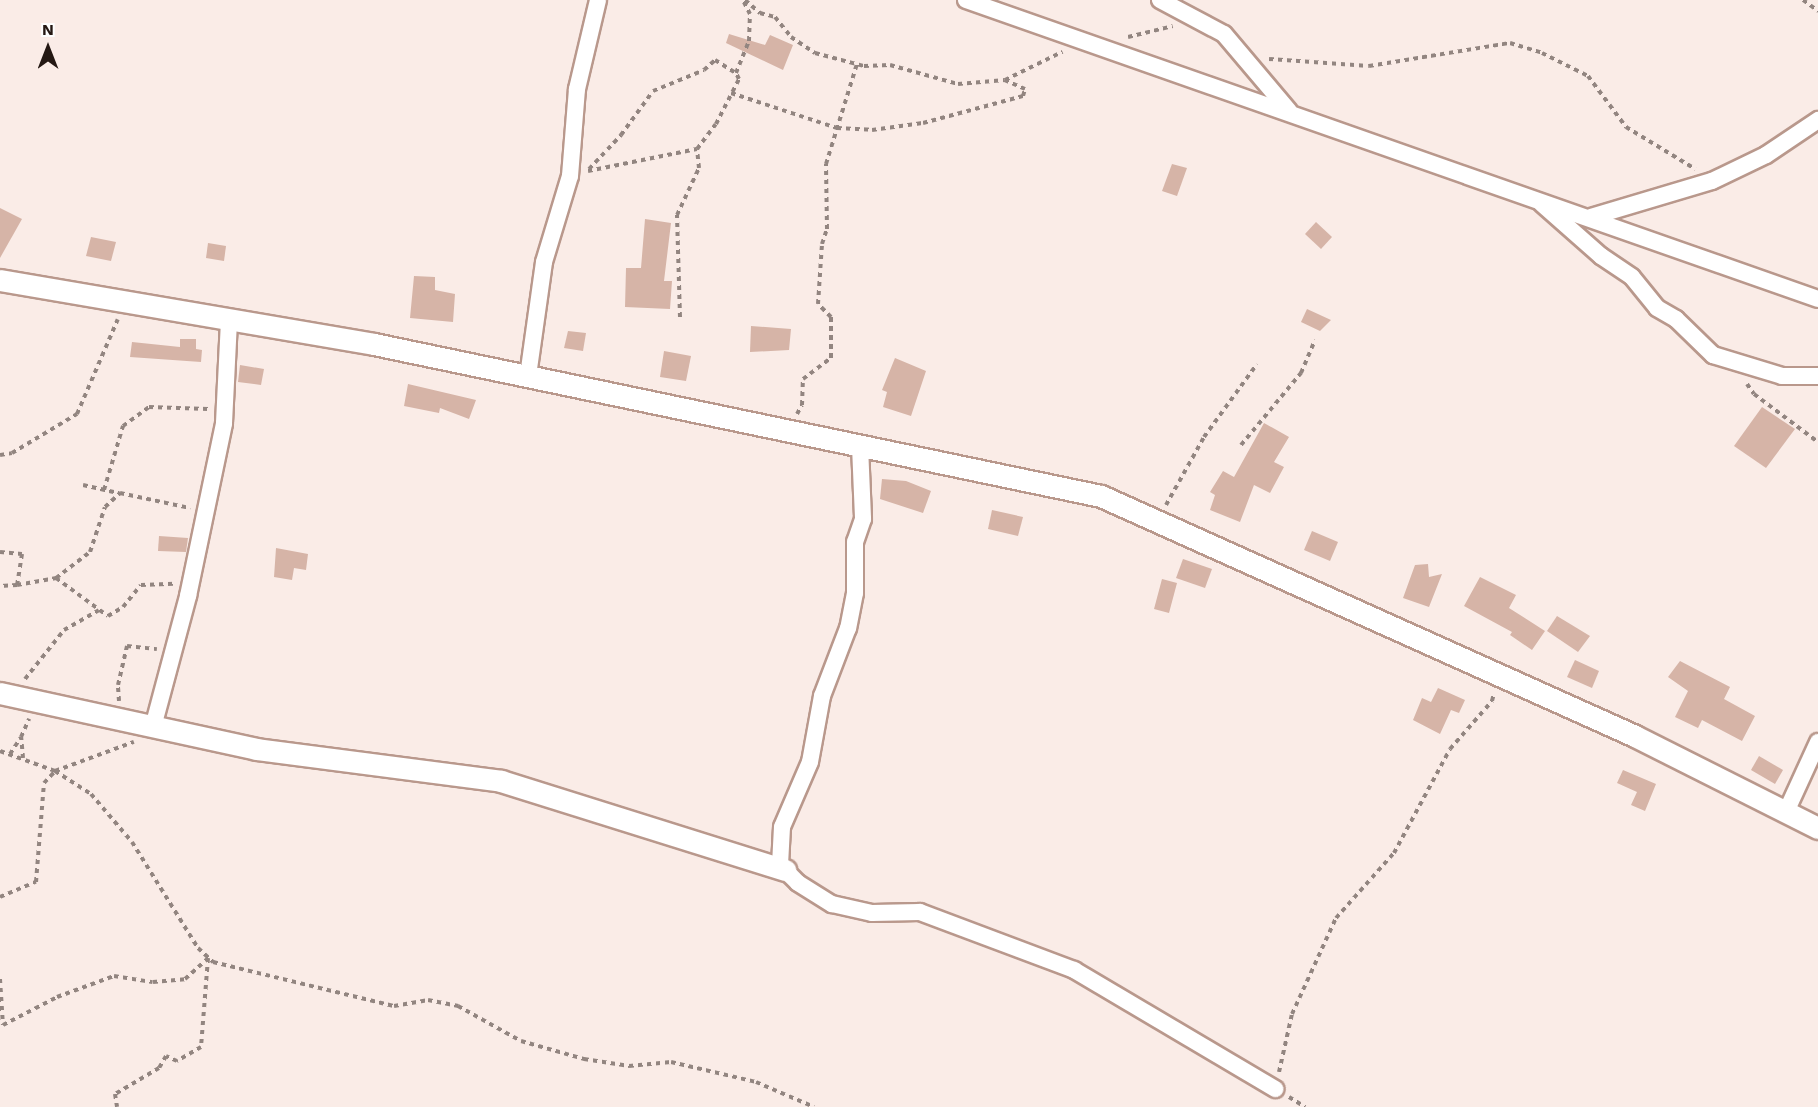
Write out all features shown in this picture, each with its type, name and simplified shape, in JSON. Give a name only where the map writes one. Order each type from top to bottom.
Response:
[{"type":"street","points":[[528,376],[544,262],[570,176],[577,89],[598,0]]},
{"type":"street","points":[[966,0],[1818,298]]},
{"type":"street","points":[[1160,0],[1224,34],[1241,58],[1293,114]]},
{"type":"street","points":[[1591,217],[1712,181],[1766,155],[1818,120]]},
{"type":"street","points":[[1537,199],[1601,256],[1632,277],[1657,308],[1676,319],[1713,355],[1733,363],[1782,376],[1818,376]]},
{"type":"street","points":[[0,280],[229,319],[528,376],[1101,496],[1635,736],[1818,828]]},
{"type":"street","points":[[153,727],[190,584],[225,410],[229,319]]},
{"type":"street","points":[[860,446],[863,519],[855,542],[855,593],[848,627],[822,696],[810,762],[782,826],[778,847],[780,865],[798,883],[832,904],[872,914],[920,912],[1074,970],[1275,1089]]},
{"type":"street","points":[[14,696],[256,749],[501,781],[785,870]]},
{"type":"street","points":[[1786,812],[1818,742]]},
{"type":"path","points":[[744,0],[760,13],[775,17],[791,37],[815,53],[858,64],[890,65],[958,84],[1005,80],[1058,53],[1200,22]]},
{"type":"path","points":[[736,73],[749,41],[750,14],[744,0]]},
{"type":"path","points":[[1803,0],[1818,11]]},
{"type":"path","points":[[1241,58],[1369,66],[1510,44],[1542,53],[1588,76],[1626,127],[1712,181]]},
{"type":"path","points":[[586,172],[621,135],[653,91],[704,70],[715,60],[736,73],[739,79],[716,124],[697,150],[699,168],[677,215],[680,317]]},
{"type":"path","points":[[789,431],[802,405],[802,380],[831,358],[831,317],[818,304],[818,286],[827,230],[826,164],[858,64]]},
{"type":"path","points":[[731,93],[837,128],[873,130],[923,123],[1023,96],[1025,89],[1005,80]]},
{"type":"path","points":[[570,176],[605,165],[697,150]]},
{"type":"path","points":[[0,455],[12,453],[77,414],[126,302]]},
{"type":"path","points":[[1241,445],[1301,373],[1315,340]]},
{"type":"path","points":[[1733,363],[1754,394],[1818,442]]},
{"type":"path","points":[[1157,521],[1204,437],[1257,364]]},
{"type":"path","points":[[104,490],[123,426],[149,407],[225,410]]},
{"type":"path","points":[[82,485],[206,512]]},
{"type":"path","points":[[0,586],[56,578],[90,552],[105,507],[120,494]]},
{"type":"path","points":[[0,552],[22,554],[17,585]]},
{"type":"path","points":[[56,578],[108,616],[123,607],[141,585],[190,584]]},
{"type":"path","points":[[10,754],[30,724],[14,696],[64,630],[99,610]]},
{"type":"path","points":[[120,719],[118,686],[127,646],[174,650]]},
{"type":"path","points":[[1275,1089],[1292,1014],[1336,918],[1394,853],[1450,749],[1492,701],[1498,675]]},
{"type":"path","points":[[0,897],[36,882],[44,783],[55,771],[131,744],[153,727]]},
{"type":"path","points":[[21,737],[23,758]]},
{"type":"path","points":[[0,751],[55,771],[92,794],[132,842],[198,948],[208,958],[394,1006],[428,1000],[458,1006],[521,1041],[584,1059],[629,1066],[671,1062],[756,1082],[814,1107]]},
{"type":"path","points":[[0,979],[3,1025],[57,997],[114,976],[153,982],[185,979],[208,958]]},
{"type":"path","points":[[117,1107],[115,1094],[159,1068],[166,1056],[177,1061],[201,1047],[208,958]]},
{"type":"building","points":[[729,34],[765,45],[770,35],[793,45],[783,70],[726,43]]},
{"type":"building","points":[[1172,164],[1187,168],[1177,196],[1162,191]]},
{"type":"building","points":[[0,208],[22,219],[0,258]]},
{"type":"building","points":[[645,219],[671,223],[664,281],[672,281],[670,309],[625,307],[626,268],[641,268]]},
{"type":"building","points":[[1316,222],[1332,237],[1321,249],[1305,234]]},
{"type":"building","points":[[91,237],[116,242],[111,261],[86,256]]},
{"type":"building","points":[[208,243],[226,246],[224,261],[206,258]]},
{"type":"building","points":[[414,276],[435,277],[435,290],[455,294],[453,322],[410,318]]},
{"type":"building","points":[[1307,309],[1331,320],[1320,331],[1301,322]]},
{"type":"building","points":[[751,326],[791,329],[789,350],[750,352]]},
{"type":"building","points":[[568,331],[586,333],[583,351],[564,348]]},
{"type":"building","points":[[180,339],[196,339],[196,349],[202,350],[201,362],[130,357],[132,342],[180,347]]},
{"type":"building","points":[[664,351],[691,356],[686,381],[660,377]]},
{"type":"building","points":[[895,358],[926,371],[911,416],[883,407],[887,392],[882,390]]},
{"type":"building","points":[[240,365],[264,369],[261,385],[238,382]]},
{"type":"building","points":[[408,384],[476,400],[469,419],[440,408],[439,413],[404,406]]},
{"type":"building","points":[[1762,407],[1795,429],[1766,468],[1734,446]]},
{"type":"building","points":[[1264,423],[1289,437],[1274,462],[1284,467],[1270,493],[1254,485],[1240,522],[1210,510],[1215,495],[1210,492],[1223,471],[1234,477]]},
{"type":"building","points":[[882,479],[906,481],[931,491],[923,513],[880,499]]},
{"type":"building","points":[[992,510],[1023,517],[1018,536],[988,529]]},
{"type":"building","points":[[1312,531],[1338,542],[1330,561],[1304,550]]},
{"type":"building","points":[[159,536],[188,538],[186,552],[158,551]]},
{"type":"building","points":[[276,548],[308,554],[306,570],[294,568],[292,580],[274,577]]},
{"type":"building","points":[[1183,559],[1212,569],[1205,588],[1176,578]]},
{"type":"building","points":[[1428,564],[1429,577],[1442,574],[1429,607],[1403,598],[1415,565]]},
{"type":"building","points":[[1480,577],[1516,595],[1509,608],[1545,631],[1532,650],[1510,635],[1512,632],[1464,606]]},
{"type":"building","points":[[1162,579],[1177,583],[1169,613],[1154,609]]},
{"type":"building","points":[[1557,616],[1590,636],[1578,652],[1547,631]]},
{"type":"building","points":[[1575,660],[1599,671],[1592,688],[1567,677]]},
{"type":"building","points":[[1680,661],[1730,687],[1724,699],[1755,716],[1742,741],[1702,720],[1698,728],[1675,717],[1688,691],[1668,677]]},
{"type":"building","points":[[1438,688],[1465,700],[1459,713],[1451,710],[1440,734],[1413,720],[1422,698],[1431,702]]},
{"type":"building","points":[[1759,756],[1783,770],[1775,784],[1751,770]]},
{"type":"building","points":[[1623,770],[1656,784],[1645,811],[1631,805],[1637,792],[1617,783]]}]
